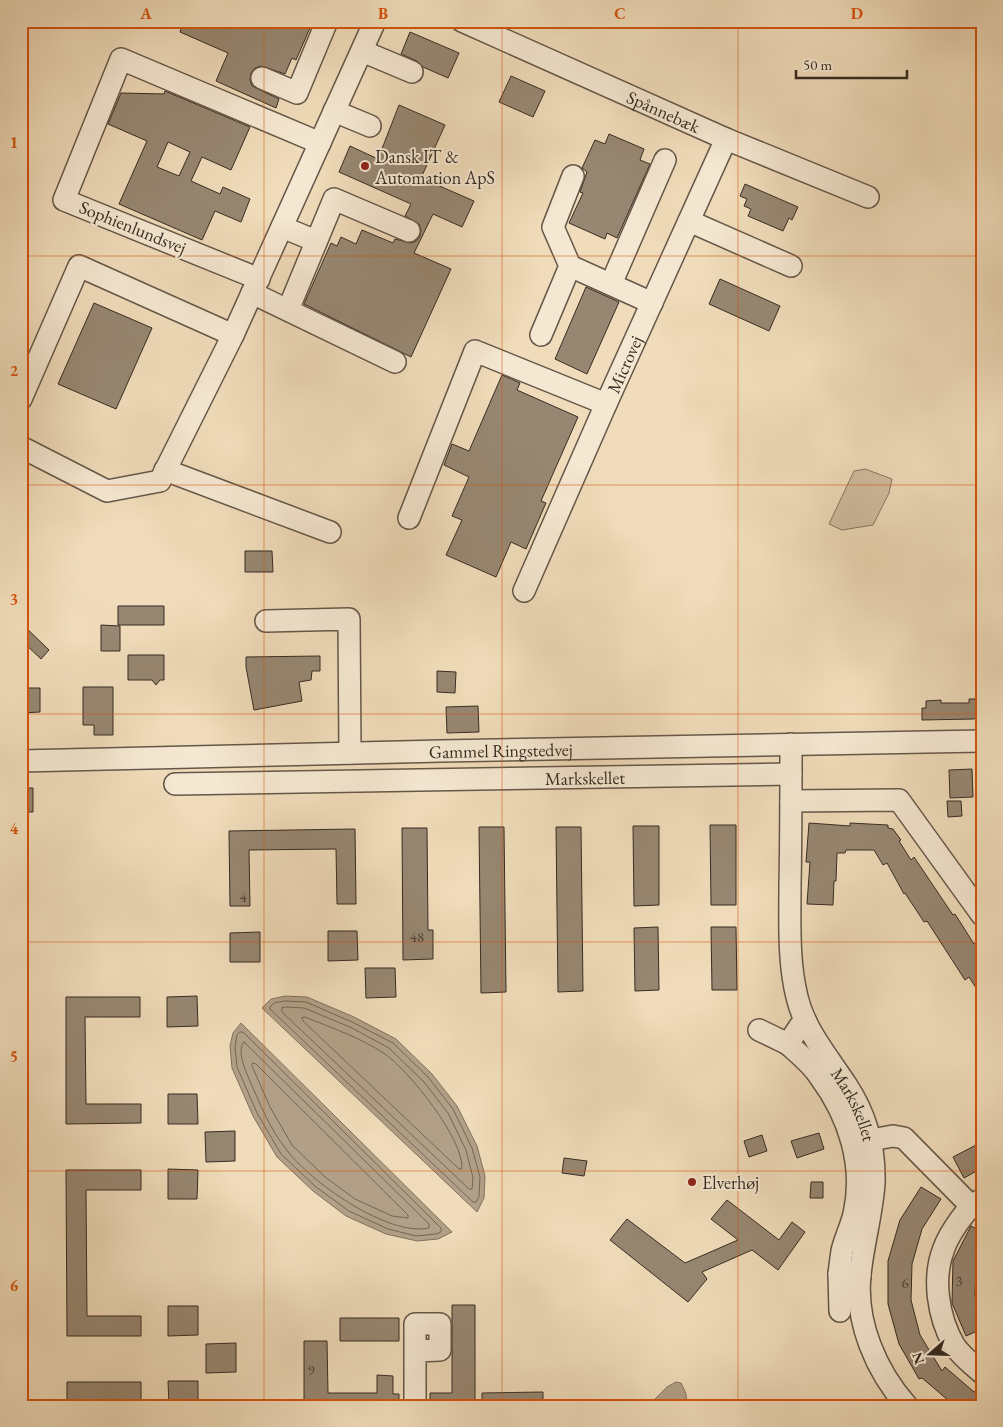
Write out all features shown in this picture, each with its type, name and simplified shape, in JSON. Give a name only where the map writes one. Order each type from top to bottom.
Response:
[{"type":"street","points":[[262,78],[298,93],[327,21]]},
{"type":"street","points":[[21,447],[107,491],[160,481],[233,335],[375,21]]},
{"type":"street","name":"Spånnebæk","points":[[462,21],[726,139],[868,198]]},
{"type":"street","points":[[362,51],[412,72]]},
{"type":"street","name":"Sophienlundsvej","points":[[255,286],[64,200],[122,59],[320,143]]},
{"type":"street","points":[[334,111],[370,126]]},
{"type":"street","name":"Microvej","points":[[524,591],[726,139]]},
{"type":"street","points":[[611,284],[665,160]]},
{"type":"street","points":[[573,176],[554,227],[570,266],[652,303]]},
{"type":"street","points":[[288,310],[334,199],[409,231]]},
{"type":"street","points":[[690,221],[791,266]]},
{"type":"street","points":[[282,227],[316,241]]},
{"type":"street","points":[[21,399],[79,266],[233,335]]},
{"type":"street","points":[[541,334],[570,266]]},
{"type":"street","points":[[255,286],[288,310],[395,362]]},
{"type":"street","points":[[409,518],[476,352],[606,404]]},
{"type":"street","points":[[165,470],[330,532]]},
{"type":"street","points":[[266,621],[349,619],[350,753]]},
{"type":"street","name":"Gammel Ringstedvej","points":[[21,761],[377,752],[982,741]]},
{"type":"street","name":"Markskellet","points":[[791,744],[790,920],[793,978],[797,999],[806,1022],[854,1097],[871,1140],[874,1169],[873,1198],[849,1275],[869,1340],[884,1374],[907,1406]]},
{"type":"street","points":[[377,752],[378,781]]},
{"type":"street","name":"Markskellet","points":[[175,784],[791,774]]},
{"type":"street","points":[[791,801],[899,800],[982,916]]},
{"type":"street","points":[[788,1044],[800,1026],[806,1022]]},
{"type":"street","points":[[759,1030],[788,1044],[820,1075],[846,1123],[856,1154],[858,1180],[854,1213],[842,1252],[849,1275],[840,1311]]},
{"type":"street","points":[[871,1140],[893,1136],[904,1138],[976,1202],[956,1223],[943,1249],[937,1280],[942,1316],[954,1345],[982,1373]]},
{"type":"street","points":[[416,1351],[416,1406]]},
{"type":"shaded area","points":[[865,469],[892,479],[889,493],[873,525],[842,530],[829,524],[854,471]]},
{"type":"water","points":[[285,996],[307,997],[354,1017],[396,1039],[432,1074],[457,1106],[477,1146],[485,1176],[484,1198],[477,1212],[262,1008],[271,999]]},
{"type":"water","points":[[241,1023],[452,1232],[438,1239],[417,1241],[386,1234],[346,1216],[313,1191],[277,1157],[253,1116],[232,1068],[230,1046],[233,1033]]},
{"type":"water","points":[[676,1382],[681,1383],[685,1391],[686,1400],[684,1406],[652,1406],[652,1402],[667,1387]]},
{"type":"building","points":[[184,21],[313,21],[296,60],[292,58],[285,74],[261,66],[255,68],[251,73],[250,80],[252,86],[279,99],[276,108],[216,81],[228,53],[180,32]]},
{"type":"building","points":[[410,32],[459,53],[448,78],[423,67],[417,61],[401,54]]},
{"type":"building","points":[[511,76],[545,91],[533,117],[499,102]]},
{"type":"building","points":[[165,91],[250,127],[231,170],[202,157],[191,181],[220,194],[223,187],[250,199],[241,222],[215,211],[202,240],[119,204],[147,141],[108,124],[121,93],[164,94]],"holes":[[[168,142],[190,152],[179,176],[157,167]]]},
{"type":"building","points":[[399,105],[445,125],[421,178],[474,201],[462,227],[433,214],[414,253],[451,269],[411,357],[304,304],[331,243],[337,246],[341,237],[356,244],[362,230],[393,243],[395,239],[411,243],[420,236],[419,224],[405,216],[411,204],[339,172],[350,146],[378,159]]},
{"type":"building","points":[[609,134],[644,149],[640,160],[650,164],[617,238],[607,233],[605,239],[569,223],[583,193],[580,192],[587,172],[582,168],[595,140],[605,144]]},
{"type":"building","points":[[745,184],[798,207],[792,220],[789,218],[783,231],[748,216],[751,209],[744,206],[747,199],[740,196]]},
{"type":"building","points":[[720,279],[780,306],[769,331],[709,304]]},
{"type":"building","points":[[586,287],[619,302],[587,374],[555,359]]},
{"type":"building","points":[[94,303],[152,328],[116,409],[58,384]]},
{"type":"building","points":[[502,375],[520,383],[517,390],[578,417],[541,501],[546,503],[526,549],[511,542],[496,577],[446,555],[462,520],[452,516],[469,477],[444,465],[452,444],[469,451]]},
{"type":"building","points":[[245,551],[272,551],[273,572],[245,572]]},
{"type":"building","points":[[118,606],[164,606],[164,625],[118,625]]},
{"type":"building","points":[[21,623],[49,650],[41,659],[21,640]]},
{"type":"building","points":[[101,625],[120,626],[120,651],[101,651]]},
{"type":"building","points":[[128,655],[164,655],[164,680],[160,680],[156,685],[152,680],[128,680]]},
{"type":"building","points":[[320,656],[320,671],[312,671],[311,680],[299,682],[302,701],[254,710],[246,657]]},
{"type":"building","points":[[437,671],[456,672],[455,693],[437,692]]},
{"type":"building","points":[[83,687],[113,687],[113,735],[94,735],[94,725],[83,725]]},
{"type":"building","points":[[21,688],[40,688],[40,712],[21,713]]},
{"type":"building","points":[[969,699],[981,699],[981,715],[974,719],[922,720],[922,708],[926,708],[926,701],[941,700],[941,703],[969,703]]},
{"type":"building","points":[[478,706],[479,732],[447,733],[446,707]]},
{"type":"building","points":[[972,769],[973,797],[950,798],[949,770]]},
{"type":"building","points":[[21,788],[33,788],[33,812],[21,812]]},
{"type":"building","points":[[947,801],[961,801],[962,816],[948,817]]},
{"type":"building","points":[[809,823],[850,826],[850,823],[888,825],[888,828],[893,829],[911,860],[914,857],[953,915],[955,914],[974,944],[976,943],[982,952],[982,997],[969,977],[965,980],[927,921],[924,922],[904,894],[887,863],[883,865],[874,850],[846,850],[845,853],[837,853],[833,905],[807,904],[810,862],[806,862]]},
{"type":"building","points":[[710,825],[736,825],[736,905],[711,905]]},
{"type":"building","points":[[633,826],[659,826],[659,905],[634,906]]},
{"type":"building","points":[[479,827],[504,827],[506,992],[481,993]]},
{"type":"building","points":[[556,827],[581,827],[583,991],[558,992]]},
{"type":"building","points":[[402,828],[427,828],[428,930],[433,930],[433,959],[403,960]]},
{"type":"building","points":[[355,829],[356,904],[337,904],[336,849],[249,850],[250,906],[230,906],[229,831]]},
{"type":"building","points":[[658,927],[659,990],[635,991],[634,928]]},
{"type":"building","points":[[711,927],[736,927],[737,990],[712,990]]},
{"type":"building","points":[[328,931],[357,931],[358,960],[328,961]]},
{"type":"building","points":[[260,932],[260,962],[230,962],[230,933]]},
{"type":"building","points":[[365,968],[395,968],[396,997],[366,998]]},
{"type":"building","points":[[197,996],[198,1026],[167,1027],[167,997]]},
{"type":"building","points":[[66,997],[140,997],[140,1017],[85,1017],[86,1104],[141,1104],[141,1123],[66,1124]]},
{"type":"building","points":[[168,1094],[197,1094],[198,1124],[168,1124]]},
{"type":"building","points":[[235,1131],[235,1161],[206,1162],[205,1132]]},
{"type":"building","points":[[819,1133],[824,1149],[797,1158],[791,1141]]},
{"type":"building","points":[[762,1135],[767,1151],[749,1157],[744,1141]]},
{"type":"building","points":[[982,1142],[982,1168],[964,1178],[953,1157]]},
{"type":"building","points":[[564,1158],[587,1161],[584,1176],[562,1173]]},
{"type":"building","points":[[168,1169],[198,1170],[197,1199],[168,1199]]},
{"type":"building","points":[[66,1170],[141,1170],[141,1190],[86,1190],[87,1316],[141,1316],[141,1336],[67,1336]]},
{"type":"building","points":[[811,1182],[823,1182],[823,1198],[810,1198]]},
{"type":"building","points":[[921,1187],[941,1199],[922,1229],[912,1264],[911,1300],[920,1335],[942,1371],[945,1367],[973,1391],[982,1396],[982,1406],[955,1406],[922,1378],[919,1379],[899,1344],[888,1304],[888,1261],[900,1220]]},
{"type":"building","points":[[727,1200],[779,1240],[792,1222],[805,1232],[778,1270],[752,1250],[702,1272],[707,1279],[688,1302],[610,1240],[627,1219],[685,1263],[738,1240],[711,1219]]},
{"type":"building","points":[[971,1226],[982,1232],[982,1255],[976,1266],[975,1296],[982,1313],[982,1329],[966,1336],[952,1303],[953,1261]]},
{"type":"building","points":[[452,1305],[475,1305],[475,1401],[453,1401],[453,1406],[430,1406],[430,1393],[452,1393]]},
{"type":"building","points":[[168,1306],[198,1306],[198,1335],[168,1336]]},
{"type":"building","points":[[340,1318],[399,1318],[399,1341],[340,1341]]},
{"type":"building","points":[[304,1341],[327,1341],[328,1393],[377,1393],[377,1375],[393,1376],[393,1394],[399,1394],[399,1406],[304,1406]]},
{"type":"building","points":[[236,1343],[236,1372],[206,1373],[206,1344]]},
{"type":"building","points":[[168,1381],[198,1381],[198,1406],[169,1406]]},
{"type":"building","points":[[67,1382],[141,1382],[141,1402],[87,1401],[87,1406],[67,1406]]},
{"type":"building","points":[[543,1392],[543,1406],[482,1406],[482,1393]]},
{"type":"place","name":"Dansk IT & Automation ApS","points":[[365,166]]},
{"type":"place","name":"Elverhøj","points":[[692,1182]]}]
